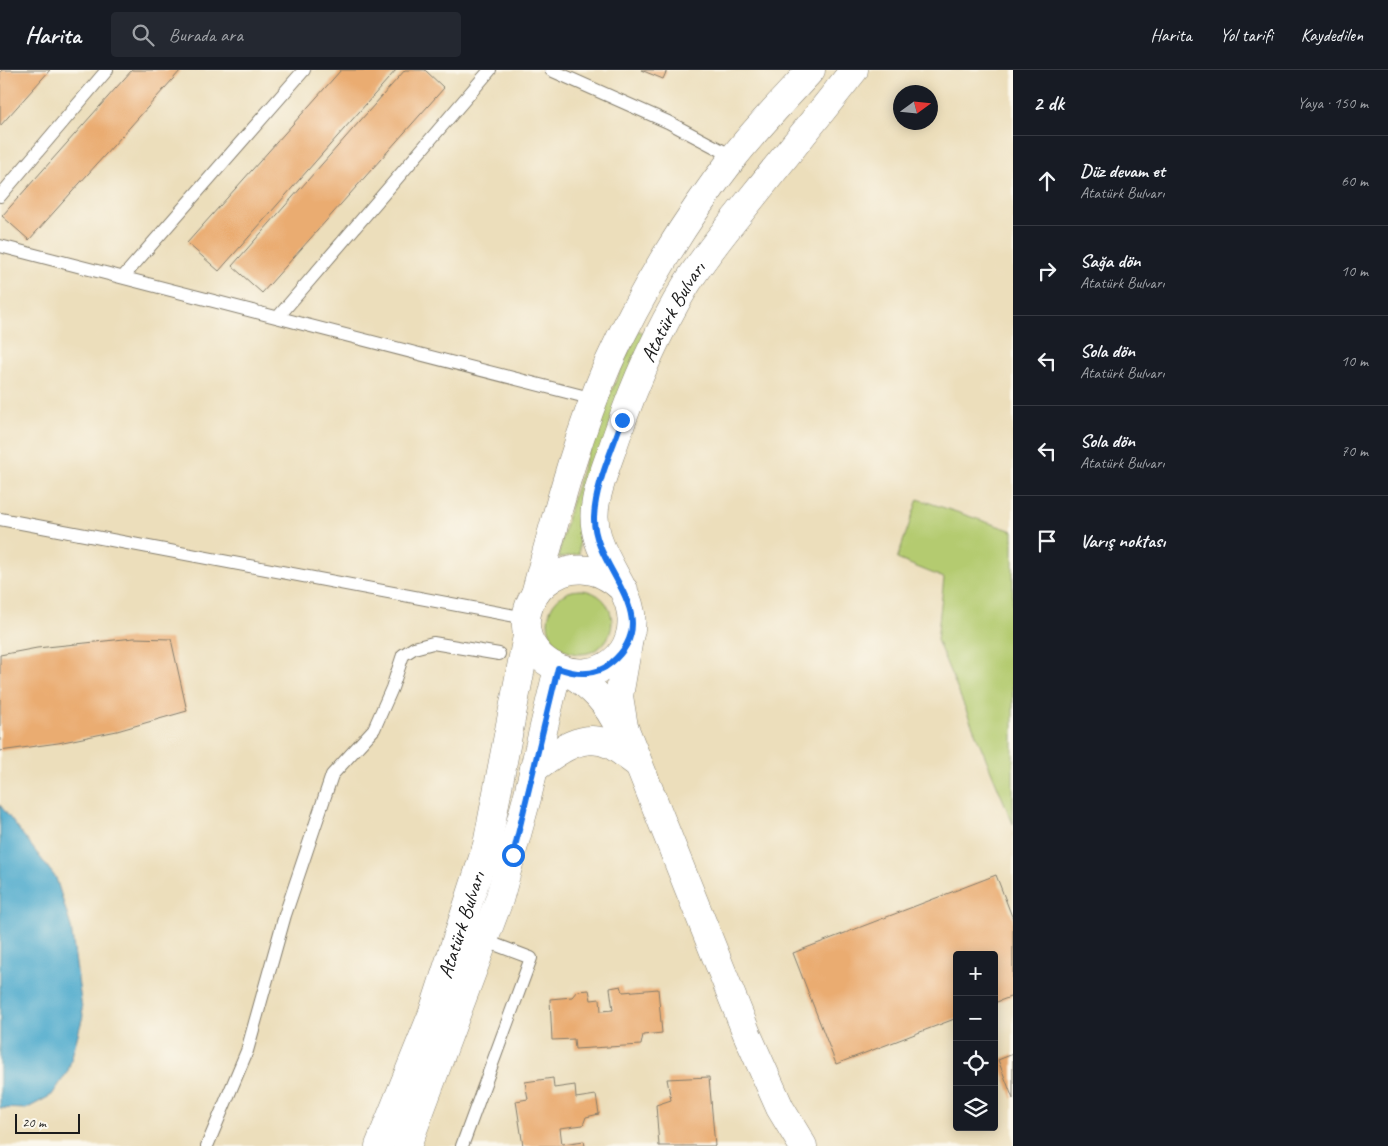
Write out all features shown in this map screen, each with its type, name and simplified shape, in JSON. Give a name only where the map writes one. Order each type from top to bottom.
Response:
[{"type":"main road","name":"Atatürk Bulvarı","points":[[380,1146],[432,1015],[487,845],[529,616],[562,495],[594,399],[609,363],[646,292],[701,203],[734,157],[811,70]]},
{"type":"main road","name":"Atatürk Bulvarı","points":[[636,763],[619,706],[620,686],[632,622],[629,604],[624,590],[599,546],[594,518],[603,477],[646,361],[687,284],[854,70]]},
{"type":"main road","points":[[734,157],[765,182]]},
{"type":"main road","points":[[624,590],[605,574],[591,570],[575,569],[559,573],[545,581],[529,616],[539,656],[586,683],[602,699],[636,763],[758,1060],[780,1108],[803,1146]]},
{"type":"main road","points":[[564,671],[583,674],[597,671],[610,664],[620,654],[629,640]]},
{"type":"main road","name":"Atatürk Bulvarı","points":[[407,1146],[486,941],[513,855],[534,769],[564,671]]},
{"type":"main road","points":[[534,769],[561,749],[578,743],[594,741],[612,746],[636,763]]},
{"type":"lane","points":[[0,196],[107,70]]},
{"type":"lane","points":[[123,277],[304,70]]},
{"type":"lane","points":[[278,317],[490,70]]},
{"type":"lane","points":[[551,70],[668,122],[734,157]]},
{"type":"lane","points":[[0,246],[594,399]]},
{"type":"lane","points":[[0,519],[529,616]]},
{"type":"lane","points":[[207,1146],[247,1051],[285,915],[332,775],[374,729],[392,688],[403,655],[414,648],[434,643],[499,654]]},
{"type":"lane","points":[[462,1146],[531,958],[486,941]]},
{"type":"green space","points":[[638,330],[645,334],[579,527],[579,554],[558,558],[573,499],[592,442]]},
{"type":"green space","points":[[918,499],[1013,531],[1013,824],[937,640],[944,578],[897,559]]},
{"type":"green space","points":[[580,590],[598,596],[606,604],[612,622],[606,640],[598,648],[580,654],[562,648],[554,640],[548,622],[554,604],[562,596]]},
{"type":"water","points":[[0,805],[56,878],[71,927],[83,1016],[68,1071],[52,1095],[26,1109],[0,1108]]},
{"type":"building","points":[[2,70],[50,70],[0,126],[0,72]]},
{"type":"building","points":[[132,70],[181,70],[29,240],[2,216]]},
{"type":"building","points":[[341,70],[396,70],[219,271],[187,243]]},
{"type":"building","points":[[405,70],[425,70],[444,88],[262,293],[232,266]]},
{"type":"building","points":[[641,70],[667,70],[663,79]]},
{"type":"building","points":[[134,638],[171,639],[187,711],[117,731],[58,743],[0,751],[0,655],[37,648]]},
{"type":"building","points":[[996,875],[1013,919],[1013,996],[998,1002],[998,951],[953,951],[953,1020],[836,1064],[793,953]]},
{"type":"building","points":[[621,986],[623,992],[658,989],[662,1033],[643,1035],[641,1045],[575,1049],[574,1039],[552,1040],[550,999],[572,997],[577,991],[589,990],[591,1000],[600,999],[601,1011],[613,1010],[610,988]]},
{"type":"building","points":[[1013,1054],[1013,1099],[998,1060]]},
{"type":"building","points":[[709,1077],[715,1146],[659,1146],[656,1105],[671,1100],[667,1079]]},
{"type":"building","points":[[553,1078],[554,1088],[575,1085],[576,1098],[596,1095],[599,1114],[586,1117],[583,1125],[560,1128],[562,1144],[584,1141],[585,1146],[523,1146],[516,1101],[528,1099],[525,1082]]},
{"type":"route","points":[[513,855],[558,668],[570,673],[583,674],[597,671],[610,664],[620,654],[629,640],[632,622],[629,604],[624,590],[599,546],[594,518],[596,501],[622,420]]}]
